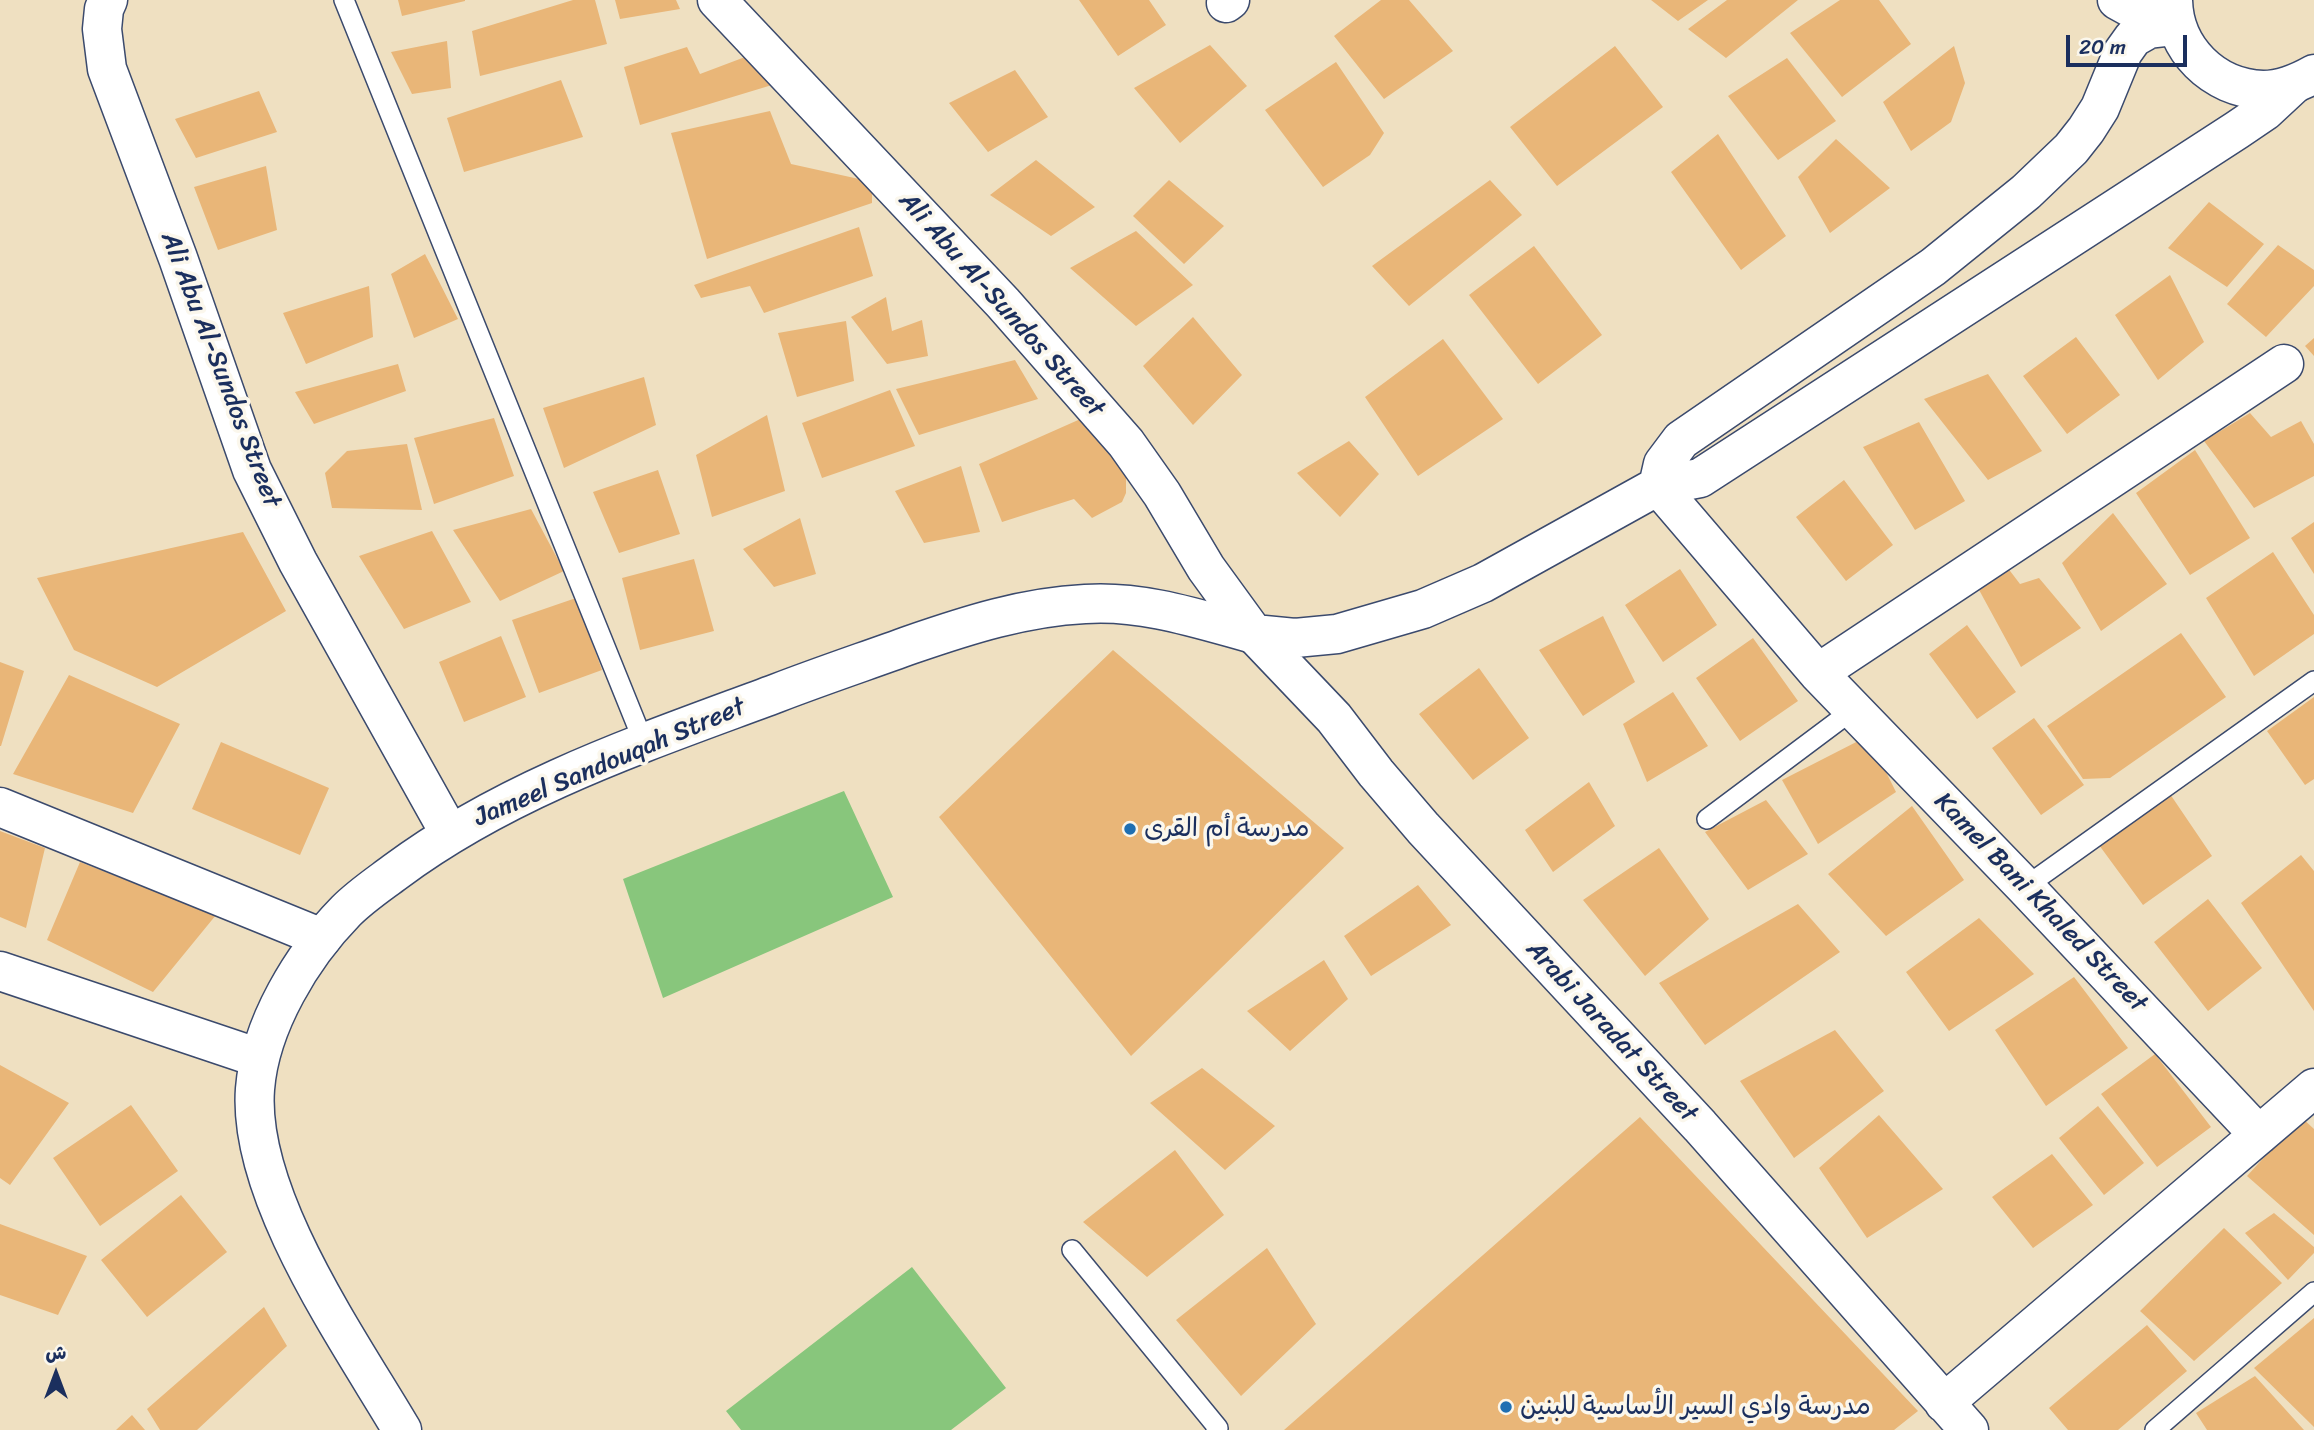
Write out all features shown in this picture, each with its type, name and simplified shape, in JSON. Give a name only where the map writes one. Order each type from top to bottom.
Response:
[{"type":"street","name":"Ali Abu Al-Sundos Street","points":[[108,0],[102,29],[107,69],[178,258],[252,470],[298,562],[450,834]]},
{"type":"street","name":"Ali Abu Al-Sundos Street","points":[[717,0],[1003,303],[1126,443],[1162,494],[1206,568],[1254,634]]},
{"type":"street","points":[[2117,0],[2146,16],[2174,14]]},
{"type":"street","points":[[2174,14],[2188,52],[2209,72],[2235,86],[2264,90],[2304,80]]},
{"type":"street","points":[[1658,486],[1663,464],[1681,440],[1933,267],[2026,192],[2071,149],[2086,130],[2100,108],[2123,51],[2133,38],[2174,14]]},
{"type":"street","name":"Jameel Sandouqah Street","points":[[402,1430],[323,1297],[284,1220],[262,1154],[255,1092],[259,1058],[284,995],[299,968],[348,909],[450,834],[517,798],[644,743],[968,625],[1029,610],[1087,603],[1133,605],[1177,613],[1254,634],[1295,638],[1338,634],[1423,609],[1483,583],[1658,486],[1700,478],[2225,138],[2304,80]]},
{"type":"street","points":[[1818,673],[2284,364]]},
{"type":"street","name":"Kamel Bani Khaled Street","points":[[1658,486],[1818,673],[2259,1135]]},
{"type":"street","name":"Arabi Jaradat Street","points":[[1254,634],[1334,718],[1423,828],[1700,1126],[1956,1416]]},
{"type":"street","points":[[0,807],[322,938]]},
{"type":"street","points":[[0,971],[259,1058]]},
{"type":"street","points":[[1956,1416],[2259,1135],[2314,1088]]},
{"type":"lane","points":[[344,0],[644,743]]},
{"type":"lane","points":[[2025,887],[2314,681]]},
{"type":"lane","points":[[1707,819],[1854,709]]},
{"type":"lane","points":[[1072,1250],[1218,1428],[1216,1430]]},
{"type":"lane","points":[[2155,1430],[2314,1292]]},
{"type":"green space","points":[[844,791],[893,897],[663,998],[623,879]]},
{"type":"green space","points":[[912,1267],[1006,1388],[951,1430],[741,1430],[726,1411]]},
{"type":"building","points":[[398,0],[465,0],[465,1],[402,16]]},
{"type":"building","points":[[573,0],[595,0],[607,44],[480,76],[472,31]]},
{"type":"building","points":[[615,0],[676,0],[680,9],[620,19]]},
{"type":"building","points":[[1079,0],[1149,0],[1166,25],[1118,56]]},
{"type":"building","points":[[1381,0],[1409,0],[1453,51],[1384,99],[1334,36]]},
{"type":"building","points":[[1651,0],[1708,0],[1678,21]]},
{"type":"building","points":[[1727,0],[1798,0],[1726,58],[1688,29]]},
{"type":"building","points":[[1840,0],[1879,0],[1911,44],[1842,97],[1790,33]]},
{"type":"building","points":[[447,41],[451,88],[412,94],[391,52]]},
{"type":"building","points":[[1210,45],[1247,86],[1180,143],[1134,88]]},
{"type":"building","points":[[1615,46],[1663,107],[1557,186],[1510,127]]},
{"type":"building","points":[[1954,46],[1965,83],[1951,122],[1911,151],[1883,102]]},
{"type":"building","points":[[687,47],[700,74],[753,54],[772,85],[640,125],[624,67]]},
{"type":"building","points":[[1787,58],[1836,121],[1778,160],[1728,96]]},
{"type":"building","points":[[1336,62],[1384,133],[1370,155],[1323,187],[1265,110]]},
{"type":"building","points":[[1015,70],[1048,117],[988,152],[949,103]]},
{"type":"building","points":[[561,80],[583,137],[464,172],[447,118]]},
{"type":"building","points":[[259,91],[277,132],[196,158],[175,119]]},
{"type":"building","points":[[770,111],[791,164],[859,179],[872,189],[872,203],[707,259],[671,133]]},
{"type":"building","points":[[1718,134],[1786,236],[1741,270],[1671,172]]},
{"type":"building","points":[[1836,139],[1890,188],[1830,233],[1798,177]]},
{"type":"building","points":[[1036,160],[1095,207],[1051,236],[990,195]]},
{"type":"building","points":[[266,166],[277,230],[218,250],[194,187]]},
{"type":"building","points":[[1169,180],[1224,226],[1184,264],[1133,216]]},
{"type":"building","points":[[1490,180],[1522,215],[1409,306],[1372,266]]},
{"type":"building","points":[[2209,202],[2264,244],[2227,287],[2168,248]]},
{"type":"building","points":[[859,227],[873,276],[764,313],[750,286],[701,298],[694,285]]},
{"type":"building","points":[[1136,231],[1193,285],[1136,326],[1070,268]]},
{"type":"building","points":[[2278,245],[2314,270],[2314,286],[2266,337],[2227,304]]},
{"type":"building","points":[[1534,246],[1602,335],[1538,384],[1469,295]]},
{"type":"building","points":[[425,254],[458,319],[414,338],[391,274]]},
{"type":"building","points":[[2170,275],[2204,342],[2158,380],[2115,315]]},
{"type":"building","points":[[369,286],[373,337],[306,364],[283,313]]},
{"type":"building","points":[[886,297],[892,331],[922,320],[928,356],[887,364],[851,317]]},
{"type":"building","points":[[1193,317],[1242,375],[1193,425],[1143,366]]},
{"type":"building","points":[[846,321],[854,381],[797,397],[778,333]]},
{"type":"building","points":[[2076,337],[2120,395],[2067,434],[2023,376]]},
{"type":"building","points":[[2314,338],[2314,356],[2305,346]]},
{"type":"building","points":[[1443,339],[1503,419],[1418,476],[1365,397]]},
{"type":"building","points":[[1015,360],[1038,399],[919,435],[896,389]]},
{"type":"building","points":[[398,364],[406,391],[314,424],[295,392]]},
{"type":"building","points":[[1988,374],[2042,451],[1988,480],[1924,399]]},
{"type":"building","points":[[644,377],[656,425],[564,468],[543,408]]},
{"type":"building","points":[[890,390],[915,446],[822,478],[802,423]]},
{"type":"building","points":[[2250,413],[2271,437],[2301,421],[2314,444],[2314,476],[2254,508],[2204,441]]},
{"type":"building","points":[[767,415],[785,491],[712,517],[696,455]]},
{"type":"building","points":[[1085,417],[1126,476],[1126,493],[1122,502],[1092,518],[1074,499],[1002,522],[979,464]]},
{"type":"building","points":[[494,418],[514,476],[434,504],[414,438]]},
{"type":"building","points":[[1919,422],[1965,501],[1915,530],[1863,447]]},
{"type":"building","points":[[1349,441],[1379,474],[1340,517],[1297,473]]},
{"type":"building","points":[[407,444],[422,510],[332,508],[325,473],[347,451]]},
{"type":"building","points":[[2195,450],[2250,538],[2190,575],[2136,493]]},
{"type":"building","points":[[961,466],[980,532],[924,543],[895,491]]},
{"type":"building","points":[[658,470],[680,534],[619,553],[593,492]]},
{"type":"building","points":[[1844,480],[1893,545],[1846,581],[1796,517]]},
{"type":"building","points":[[531,509],[564,571],[500,601],[453,530]]},
{"type":"building","points":[[2113,513],[2167,584],[2101,631],[2062,563]]},
{"type":"building","points":[[800,518],[816,574],[774,587],[743,549]]},
{"type":"building","points":[[2314,522],[2314,574],[2291,538]]},
{"type":"building","points":[[432,531],[471,602],[404,629],[359,556]]},
{"type":"building","points":[[243,532],[286,611],[157,687],[74,650],[37,578]]},
{"type":"building","points":[[2273,552],[2314,615],[2314,634],[2254,676],[2206,598]]},
{"type":"building","points":[[694,559],[714,631],[640,650],[622,578]]},
{"type":"building","points":[[2004,563],[2020,584],[2039,578],[2081,628],[2021,667],[1972,577]]},
{"type":"building","points":[[1680,569],[1717,625],[1663,662],[1625,605]]},
{"type":"building","points":[[576,598],[602,670],[539,693],[512,620]]},
{"type":"building","points":[[1603,616],[1635,682],[1583,716],[1539,650]]},
{"type":"building","points":[[1967,625],[2016,692],[1977,719],[1929,654]]},
{"type":"building","points":[[2181,633],[2226,697],[2110,778],[2083,779],[2047,726]]},
{"type":"building","points":[[501,636],[526,697],[464,722],[439,662]]},
{"type":"building","points":[[1753,638],[1798,701],[1740,741],[1696,678]]},
{"type":"building","points":[[1113,650],[1344,848],[1131,1056],[939,817]]},
{"type":"building","points":[[0,662],[24,671],[1,746],[0,746]]},
{"type":"building","points":[[1479,668],[1529,738],[1473,780],[1419,714]]},
{"type":"building","points":[[69,675],[180,724],[133,813],[13,774]]},
{"type":"building","points":[[1673,692],[1708,746],[1647,782],[1623,724]]},
{"type":"building","points":[[2314,697],[2314,779],[2305,785],[2267,731]]},
{"type":"building","points":[[2034,718],[2084,785],[2041,815],[1992,748]]},
{"type":"building","points":[[1868,736],[1896,792],[1818,844],[1782,780]]},
{"type":"building","points":[[221,742],[329,788],[300,855],[192,809]]},
{"type":"building","points":[[1589,782],[1615,826],[1553,872],[1525,830]]},
{"type":"building","points":[[2170,794],[2212,856],[2143,905],[2099,845]]},
{"type":"building","points":[[1766,800],[1808,854],[1748,890],[1705,832]]},
{"type":"building","points":[[1912,806],[1964,880],[1886,936],[1828,874]]},
{"type":"building","points":[[0,831],[45,848],[26,928],[0,917]]},
{"type":"building","points":[[1659,848],[1709,919],[1645,976],[1583,900]]},
{"type":"building","points":[[2301,855],[2314,871],[2314,1011],[2241,903]]},
{"type":"building","points":[[80,862],[216,915],[153,992],[47,940]]},
{"type":"building","points":[[1418,885],[1451,925],[1371,976],[1344,936]]},
{"type":"building","points":[[2208,899],[2262,968],[2208,1011],[2154,942]]},
{"type":"building","points":[[1798,904],[1840,952],[1705,1045],[1659,983]]},
{"type":"building","points":[[1979,918],[2034,974],[1949,1031],[1906,972]]},
{"type":"building","points":[[1324,960],[1348,999],[1290,1051],[1247,1011]]},
{"type":"building","points":[[2074,977],[2128,1048],[2046,1106],[1995,1030]]},
{"type":"building","points":[[1835,1030],[1884,1091],[1794,1158],[1740,1081]]},
{"type":"building","points":[[2155,1054],[2211,1127],[2157,1167],[2101,1094]]},
{"type":"building","points":[[0,1065],[69,1103],[10,1185],[0,1178]]},
{"type":"building","points":[[1202,1068],[1275,1126],[1225,1170],[1150,1103]]},
{"type":"building","points":[[131,1105],[178,1171],[100,1226],[53,1158]]},
{"type":"building","points":[[2098,1106],[2144,1163],[2104,1195],[2059,1138]]},
{"type":"building","points":[[1879,1115],[1943,1189],[1867,1238],[1819,1168]]},
{"type":"building","points":[[1640,1117],[1918,1411],[1894,1430],[1284,1430]]},
{"type":"building","points":[[2301,1117],[2314,1129],[2314,1235],[2247,1176]]},
{"type":"building","points":[[1175,1150],[1224,1215],[1147,1277],[1083,1222]]},
{"type":"building","points":[[2052,1154],[2093,1205],[2033,1248],[1992,1197]]},
{"type":"building","points":[[181,1195],[227,1252],[147,1317],[101,1260]]},
{"type":"building","points":[[2274,1213],[2314,1247],[2314,1253],[2288,1280],[2245,1233]]},
{"type":"building","points":[[0,1224],[87,1256],[58,1315],[0,1295]]},
{"type":"building","points":[[2224,1228],[2282,1283],[2194,1361],[2140,1311]]},
{"type":"building","points":[[1267,1248],[1316,1324],[1241,1396],[1176,1320]]},
{"type":"building","points":[[264,1307],[287,1346],[197,1430],[160,1430],[147,1409]]},
{"type":"building","points":[[2314,1318],[2314,1427],[2254,1368]]},
{"type":"building","points":[[2147,1325],[2187,1371],[2118,1430],[2068,1430],[2049,1408]]},
{"type":"building","points":[[2255,1376],[2304,1430],[2207,1430],[2196,1413]]},
{"type":"building","points":[[132,1415],[145,1430],[116,1430]]},
{"type":"place","name":"مدرسة أم القرى","points":[[1130,829]]},
{"type":"place","name":"مدرسة وادي السير الأساسية للبنين","points":[[1506,1407]]}]
